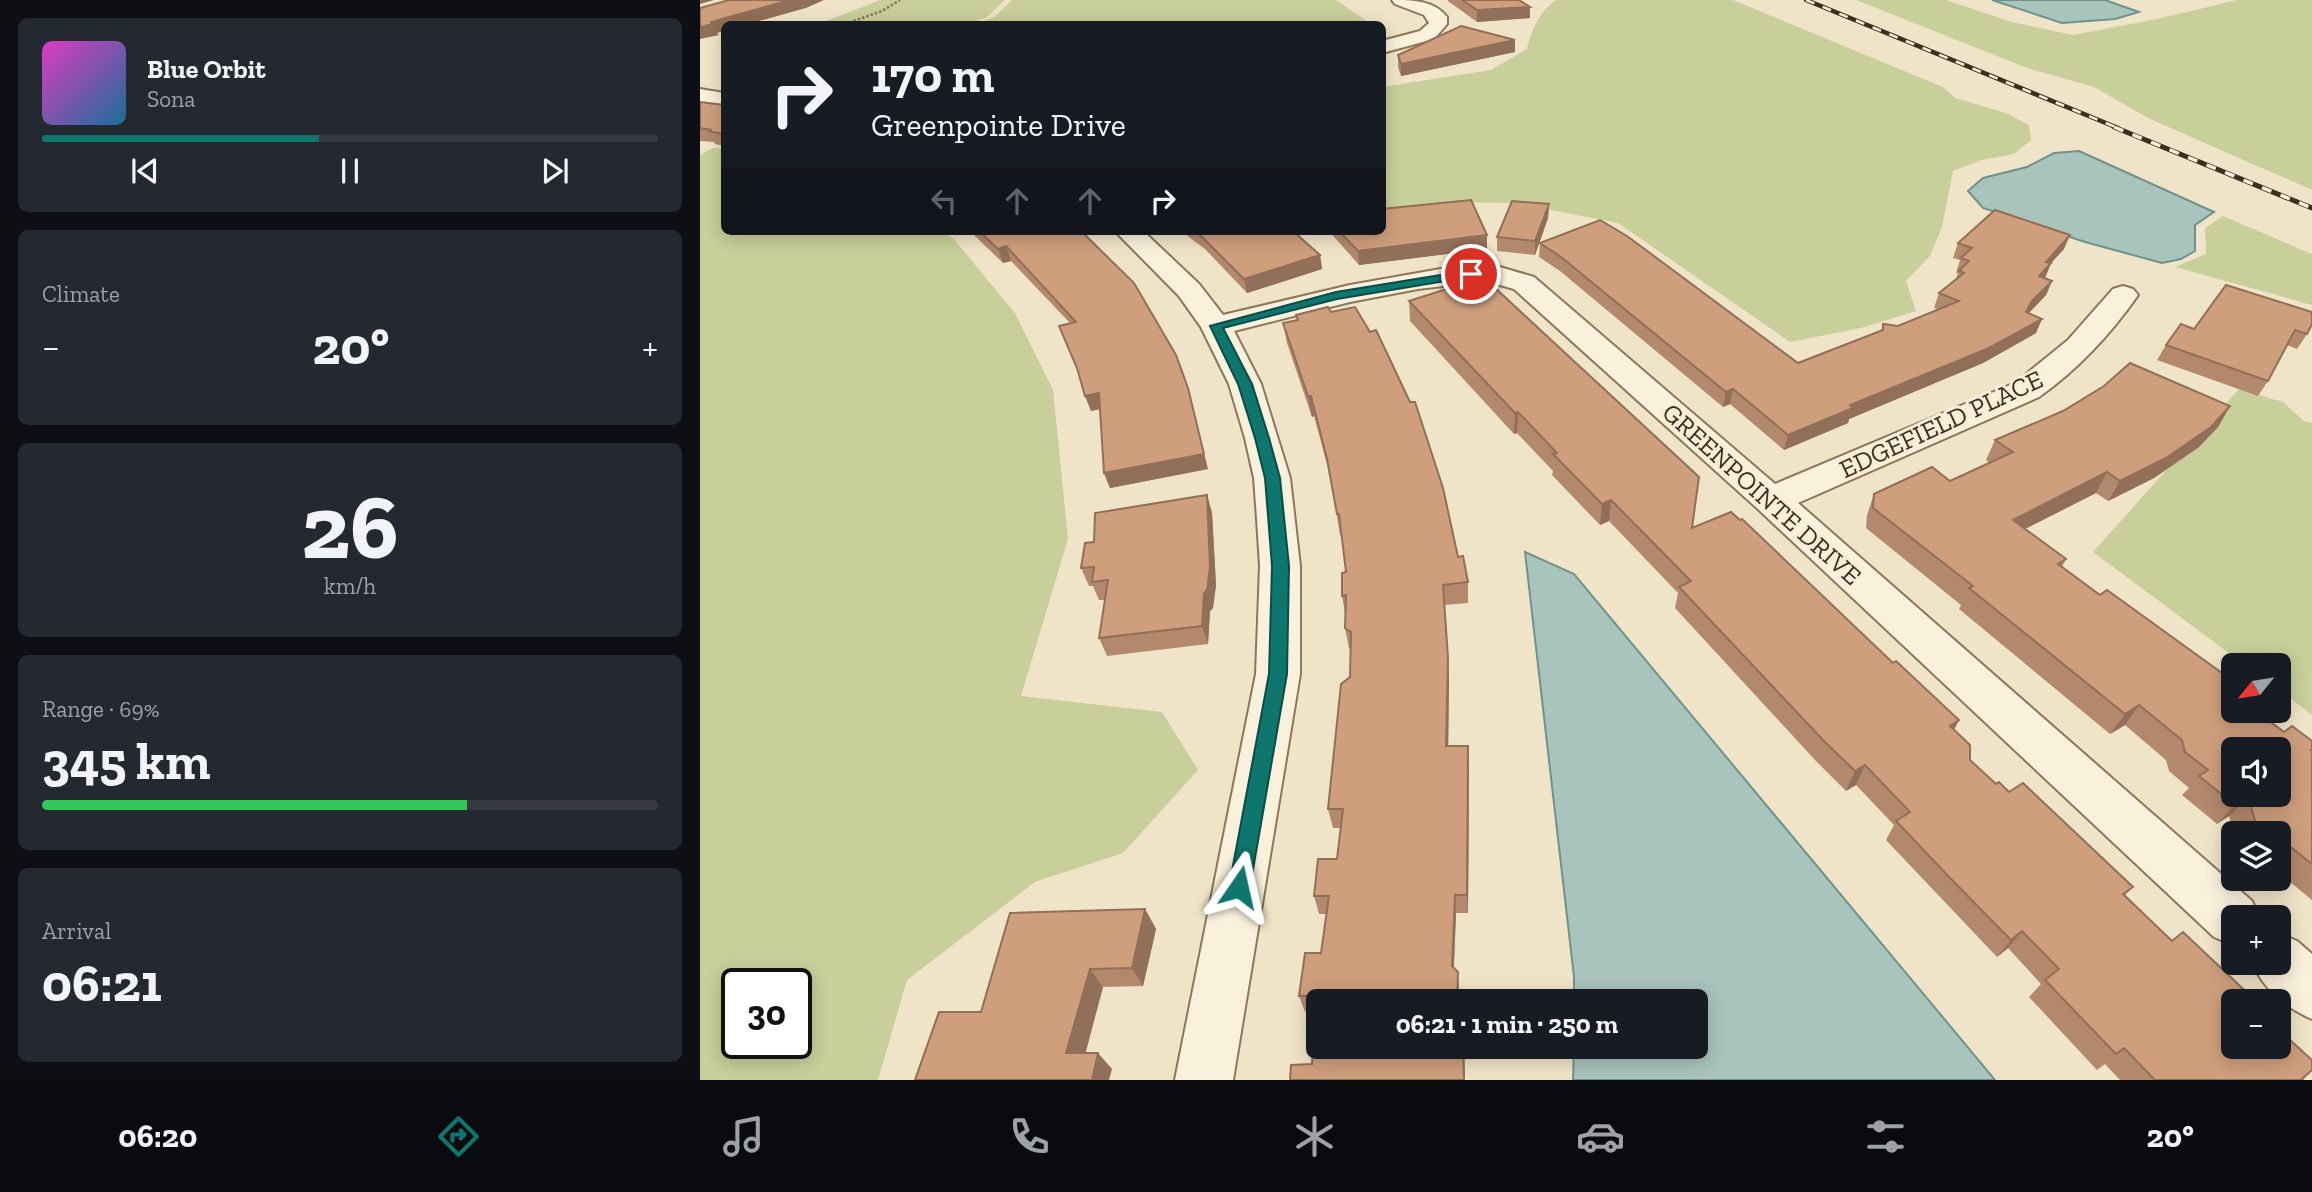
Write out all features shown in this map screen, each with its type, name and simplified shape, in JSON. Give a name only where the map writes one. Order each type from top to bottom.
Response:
[{"type":"street","points":[[1386,46],[1427,35],[1438,24],[1438,18],[1431,11],[1401,0]]},
{"type":"street","points":[[700,96],[721,99]]},
{"type":"street","points":[[1132,235],[1189,290],[1216,326],[1245,384],[1272,478],[1280,566],[1276,687],[1204,1080]]},
{"type":"street","name":"GREENPOINTE DRIVE","points":[[1216,326],[1391,285],[1471,274],[1499,274],[1524,283],[1770,500],[2221,908]]},
{"type":"street","name":"EDGEFIELD PLACE","points":[[1770,500],[2027,390],[2056,371],[2096,332],[2123,295]]},
{"type":"street","points":[[2291,972],[2312,991]]},
{"type":"path","points":[[854,21],[882,11],[900,0]]},
{"type":"green space","points":[[880,0],[1005,0],[987,17],[976,21],[827,21]]},
{"type":"green space","points":[[1012,0],[1336,0],[1367,21],[984,21],[994,17]]},
{"type":"green space","points":[[1557,0],[1733,0],[1943,87],[1955,98],[2006,113],[2029,125],[2031,140],[2014,154],[1981,160],[1953,171],[1942,227],[1930,256],[1906,281],[1916,311],[1861,328],[1790,342],[1618,223],[1515,203],[1454,202],[1386,212],[1386,86],[1491,70],[1527,49],[1537,21]]},
{"type":"green space","points":[[1856,0],[1946,0],[2012,22],[2073,35],[2237,0],[2312,0],[2312,190],[2150,119],[2094,87],[2027,68]]},
{"type":"green space","points":[[713,148],[721,149],[721,235],[947,235],[953,238],[1015,313],[1053,390],[1068,539],[1021,696],[1162,712],[1198,770],[1123,853],[1035,882],[907,980],[878,1080],[700,1080],[700,155]]},
{"type":"green space","points":[[2223,216],[2312,254],[2312,305],[2175,267],[2206,254],[2205,228]]},
{"type":"green space","points":[[2239,389],[2283,402],[2304,421],[2312,423],[2312,715],[2291,699],[2291,653],[2229,653],[2093,552]]},
{"type":"water","points":[[1992,0],[2105,0],[2139,12],[2115,19],[2062,23]]},
{"type":"water","points":[[2079,151],[2214,212],[2195,225],[2195,251],[2181,259],[2162,263],[2085,242],[1983,208],[1968,191],[1983,178],[2027,167],[2054,153]]},
{"type":"water","points":[[1525,552],[1574,574],[1995,1080],[1573,1080],[1574,1059],[1708,1059],[1708,989],[1574,989]]},
{"type":"building","points":[[729,0],[790,0],[700,27],[700,8]]},
{"type":"building","points":[[1462,0],[1519,0],[1530,7],[1477,10]]},
{"type":"building","points":[[1461,26],[1515,40],[1401,64],[1398,55]]},
{"type":"building","points":[[700,102],[721,105],[721,133],[700,128]]},
{"type":"building","points":[[1471,200],[1487,235],[1358,251],[1343,235],[1386,235],[1386,209]]},
{"type":"building","points":[[1512,201],[1549,204],[1535,241],[1497,237]]},
{"type":"building","points":[[1995,210],[2070,235],[2046,262],[2051,263],[2039,276],[2052,281],[2031,302],[2026,312],[2042,319],[1989,348],[1850,405],[1853,408],[1788,435],[1733,389],[1726,392],[1561,257],[1540,243],[1600,220],[1627,236],[1798,363],[1883,330],[1883,324],[1898,326],[1959,301],[1939,293],[1964,273],[1959,271],[1969,261],[1961,258],[1972,248],[1958,243]]},
{"type":"building","points":[[983,235],[1085,235],[1134,283],[1176,355],[1188,388],[1204,454],[1104,473],[1099,393],[1085,396],[1077,368],[1059,326],[1076,322],[1006,246],[998,249]]},
{"type":"building","points":[[1200,235],[1298,235],[1320,255],[1244,279]]},
{"type":"building","points":[[1475,280],[1485,290],[1494,287],[1699,477],[1692,528],[1731,512],[1742,519],[1893,663],[1896,661],[1959,720],[1950,726],[1970,745],[1970,760],[2009,792],[2023,783],[2133,887],[2123,894],[2172,941],[2183,932],[2221,968],[2221,975],[2228,975],[2243,989],[2221,989],[2221,1059],[2291,1059],[2291,1041],[2312,1060],[2312,1070],[2303,1080],[2155,1080],[2124,1048],[2116,1054],[2045,980],[2059,969],[2022,931],[2011,940],[1952,880],[1896,821],[1910,812],[1865,765],[1855,771],[1823,740],[1679,587],[1691,581],[1611,500],[1602,504],[1553,454],[1557,453],[1518,412],[1515,413],[1409,301]]},
{"type":"building","points":[[2226,285],[2312,312],[2312,324],[2307,334],[2295,330],[2268,381],[2166,345],[2181,324],[2194,329]]},
{"type":"building","points":[[1328,307],[1331,312],[1355,307],[1370,332],[1376,330],[1410,402],[1415,402],[1443,488],[1458,557],[1463,556],[1468,582],[1443,585],[1448,658],[1446,746],[1468,746],[1467,895],[1455,895],[1452,966],[1458,972],[1457,989],[1306,989],[1306,996],[1299,996],[1305,953],[1321,953],[1329,896],[1314,896],[1318,859],[1337,859],[1343,809],[1328,809],[1341,684],[1350,677],[1351,632],[1345,628],[1346,595],[1342,596],[1342,573],[1346,572],[1339,514],[1327,459],[1311,396],[1308,396],[1283,323],[1298,320],[1296,315]]},
{"type":"building","points":[[2130,363],[2230,406],[2211,427],[2166,458],[2120,481],[2107,472],[2013,520],[2066,559],[2058,564],[2100,595],[2107,590],[2221,672],[2221,723],[2272,723],[2284,732],[2292,726],[2312,741],[2312,864],[2291,847],[2291,821],[2255,821],[2251,807],[2291,807],[2291,737],[2221,737],[2221,794],[2199,776],[2208,770],[2185,752],[2182,740],[2139,705],[2125,714],[1969,588],[1973,586],[1873,508],[1874,494],[1932,467],[1950,481],[2013,452],[1995,440],[2063,411],[2104,386]]},
{"type":"building","points":[[1207,495],[1210,567],[1207,590],[1204,593],[1202,626],[1099,638],[1108,580],[1092,582],[1094,567],[1081,568],[1085,543],[1094,542],[1095,513]]},
{"type":"building","points":[[1145,909],[1132,968],[1090,969],[1066,1053],[1098,1053],[1092,1080],[915,1080],[939,1012],[981,1012],[1010,913]]},
{"type":"building","points":[[1312,1059],[1463,1059],[1464,1080],[1290,1080],[1291,1065],[1312,1064]]},
{"type":"railway","points":[[1806,0],[2118,128]]},
{"type":"railway","points":[[2114,127],[2312,208]]},
{"type":"route","points":[[1239,887],[1278,674],[1280,566],[1272,478],[1262,438],[1245,384],[1216,326],[1336,296],[1471,274]]}]
